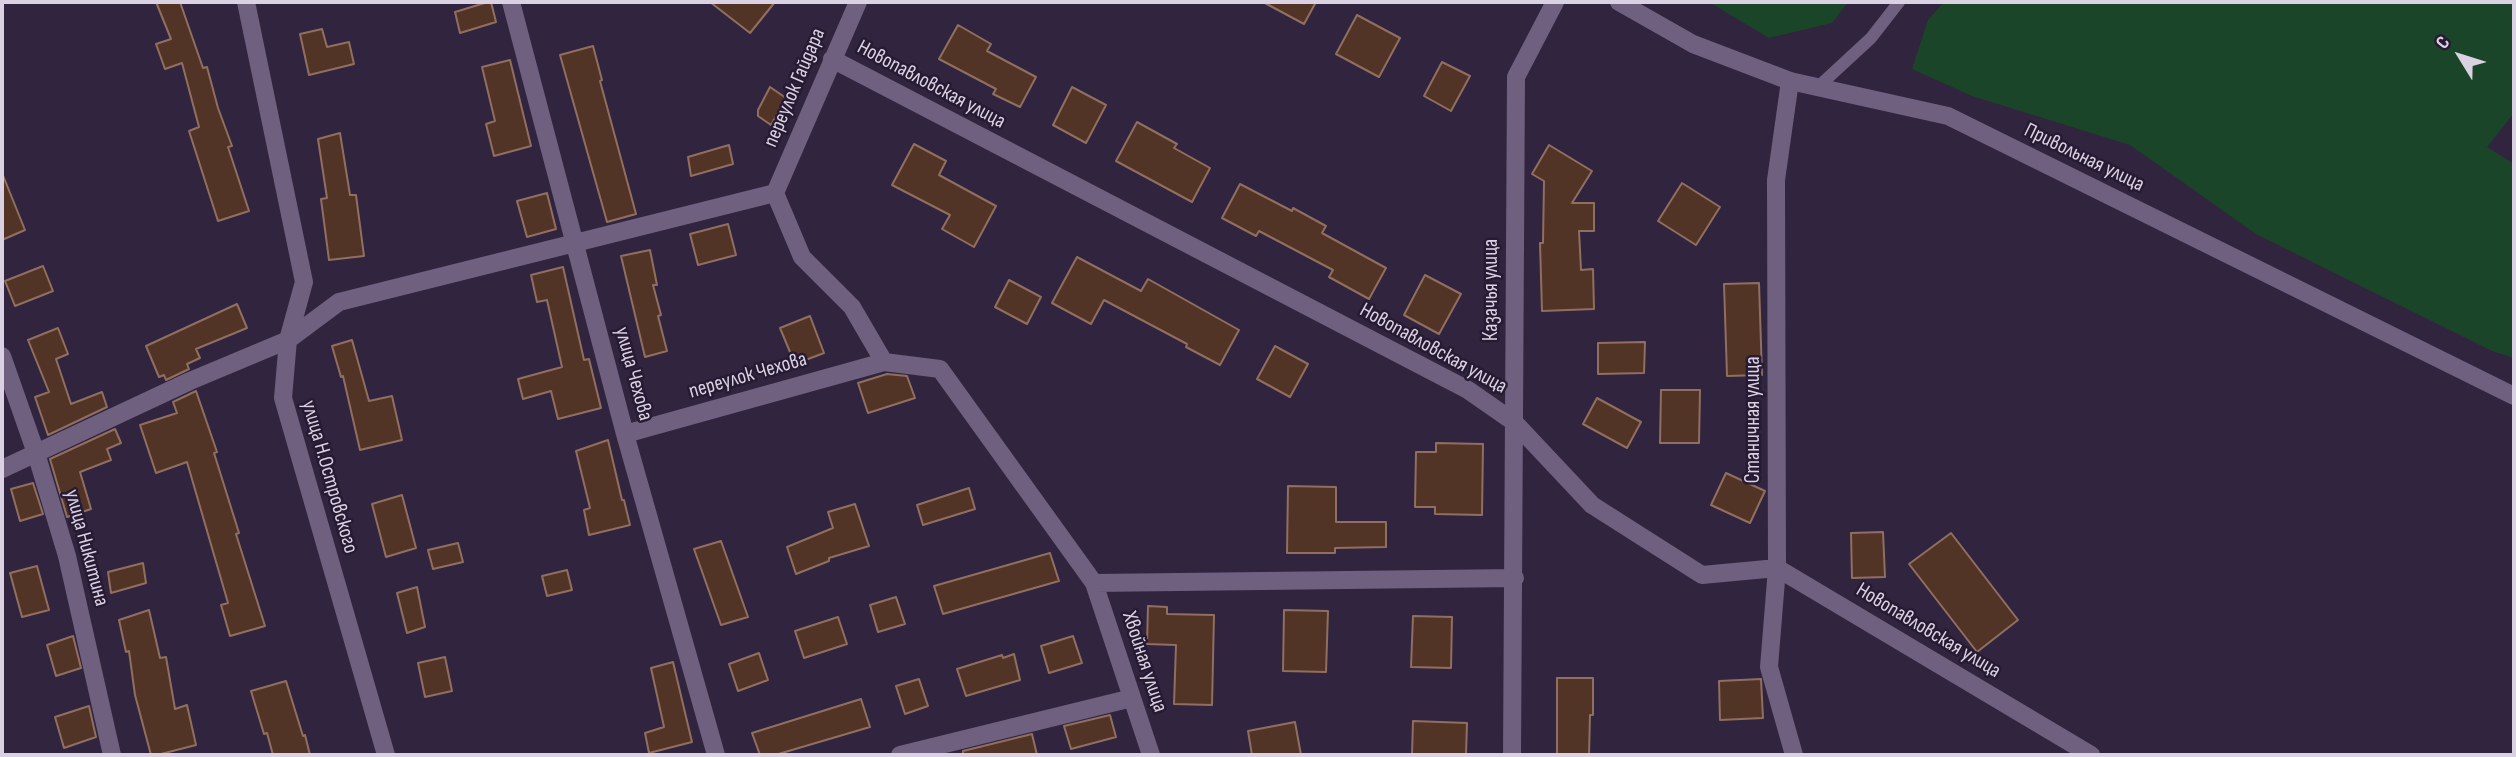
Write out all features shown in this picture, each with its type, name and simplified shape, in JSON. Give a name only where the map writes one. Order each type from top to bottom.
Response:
[{"type":"street","name":"улица Н.Островского","points":[[246,2],[304,282],[288,340],[283,398],[386,755]]},
{"type":"street","name":"улица Чехова","points":[[511,2],[625,435],[716,755]]},
{"type":"street","name":"переулок Гайдара","points":[[775,193],[858,2]]},
{"type":"street","name":"Казачья улица","points":[[1512,755],[1516,77],[1555,2]]},
{"type":"street","name":"Привольная улица","points":[[1619,2],[1693,44],[1790,81],[1948,116],[2514,396]]},
{"type":"street","name":"Новопавловская улица","points":[[832,59],[1468,390],[1514,422],[1592,505],[1702,575],[1777,568],[2091,755]]},
{"type":"street","name":"Станичная улица","points":[[1790,81],[1776,180],[1777,568],[1769,667],[1794,755]]},
{"type":"street","points":[[2,469],[190,381],[288,340],[339,302],[775,193],[802,257],[852,307],[884,362]]},
{"type":"street","name":"улица Никитина","points":[[2,356],[36,453],[67,556],[112,755]]},
{"type":"street","name":"переулок Чехова","points":[[625,435],[884,362]]},
{"type":"street","name":"Хвойная улица","points":[[884,362],[940,369],[1094,583],[1151,755]]},
{"type":"street","points":[[1094,583],[1515,578]]},
{"type":"street","points":[[900,755],[1132,698]]},
{"type":"lane","points":[[1818,87],[1871,38],[1899,2]]},
{"type":"green space","points":[[1709,2],[1848,2],[1832,23],[1769,38]]},
{"type":"green space","points":[[1944,2],[2514,2],[2514,113],[2487,147],[2514,164],[2514,358],[2492,351],[2256,234],[2130,145],[1972,96],[1912,69],[1928,20]]},
{"type":"building","points":[[156,2],[180,2],[203,68],[207,67],[232,146],[228,147],[249,211],[218,221],[189,131],[199,127],[182,63],[165,69],[156,44],[171,39]]},
{"type":"building","points":[[491,2],[496,22],[460,33],[455,12]]},
{"type":"building","points":[[710,2],[775,2],[750,33]]},
{"type":"building","points":[[1263,2],[1316,2],[1304,24]]},
{"type":"building","points":[[1357,15],[1400,38],[1379,77],[1336,54]]},
{"type":"building","points":[[958,25],[991,44],[987,51],[1036,77],[1020,107],[993,94],[996,89],[939,59]]},
{"type":"building","points":[[322,29],[327,47],[349,42],[354,64],[309,75],[300,34]]},
{"type":"building","points":[[593,46],[636,214],[607,222],[560,55]]},
{"type":"building","points":[[510,60],[531,146],[494,156],[486,124],[495,121],[482,67]]},
{"type":"building","points":[[1442,62],[1470,76],[1451,111],[1424,96]]},
{"type":"building","points":[[770,87],[786,98],[771,125],[758,116],[758,110]]},
{"type":"building","points":[[1072,87],[1106,105],[1086,143],[1053,125]]},
{"type":"building","points":[[1137,122],[1177,144],[1174,148],[1210,168],[1192,202],[1116,161]]},
{"type":"building","points":[[340,133],[350,195],[356,195],[364,256],[329,260],[321,199],[327,198],[318,139]]},
{"type":"building","points":[[914,144],[946,161],[939,175],[996,206],[974,247],[942,229],[950,215],[892,185]]},
{"type":"building","points":[[729,145],[733,164],[691,176],[688,157]]},
{"type":"building","points":[[1549,145],[1592,171],[1572,203],[1594,203],[1594,231],[1579,231],[1581,270],[1593,269],[1594,309],[1542,311],[1540,243],[1543,243],[1544,181],[1532,174]]},
{"type":"building","points":[[2,173],[25,230],[2,240]]},
{"type":"building","points":[[1682,183],[1720,207],[1696,245],[1658,221]]},
{"type":"building","points":[[1240,184],[1326,226],[1322,233],[1386,268],[1369,299],[1329,277],[1333,270],[1259,231],[1256,236],[1222,218]]},
{"type":"building","points":[[547,193],[556,229],[527,237],[517,201]]},
{"type":"building","points":[[728,224],[736,255],[698,265],[690,234]]},
{"type":"building","points":[[650,250],[657,285],[653,285],[661,315],[658,316],[667,351],[645,357],[621,256]]},
{"type":"building","points":[[1077,257],[1141,291],[1148,279],[1239,330],[1220,365],[1186,347],[1187,344],[1104,300],[1091,324],[1052,303]]},
{"type":"building","points":[[43,266],[53,291],[15,306],[5,281]]},
{"type":"building","points":[[563,267],[584,360],[589,359],[601,408],[558,419],[551,391],[523,399],[518,379],[562,367],[547,300],[537,302],[531,275]]},
{"type":"building","points":[[1425,275],[1461,294],[1439,334],[1404,315]]},
{"type":"building","points":[[1009,280],[1041,297],[1027,324],[995,307]]},
{"type":"building","points":[[1759,283],[1762,375],[1727,376],[1724,284]]},
{"type":"building","points":[[237,304],[247,328],[196,349],[200,358],[187,364],[189,369],[166,380],[164,375],[159,377],[146,346]]},
{"type":"building","points":[[810,316],[824,353],[795,364],[780,328]]},
{"type":"building","points":[[58,328],[68,354],[56,359],[71,404],[102,392],[107,407],[48,435],[35,397],[49,392],[28,340]]},
{"type":"building","points":[[352,340],[369,401],[392,396],[402,440],[360,450],[343,376],[341,377],[332,346]]},
{"type":"building","points":[[1645,342],[1644,373],[1598,374],[1598,343]]},
{"type":"building","points":[[1275,346],[1308,364],[1290,397],[1257,379]]},
{"type":"building","points":[[887,374],[907,376],[915,398],[868,413],[858,383]]},
{"type":"building","points":[[1661,390],[1700,390],[1699,443],[1660,443]]},
{"type":"building","points":[[196,391],[217,452],[214,453],[239,533],[236,534],[265,626],[230,636],[221,605],[228,603],[187,462],[156,473],[140,425],[177,413],[173,402]]},
{"type":"building","points":[[1597,398],[1641,422],[1627,448],[1583,424]]},
{"type":"building","points":[[115,429],[121,443],[107,449],[111,460],[80,472],[91,509],[67,517],[50,459]]},
{"type":"building","points":[[608,440],[630,525],[589,535],[584,510],[590,508],[576,451]]},
{"type":"building","points":[[1436,443],[1483,444],[1482,515],[1435,514],[1435,507],[1415,507],[1416,452],[1436,452]]},
{"type":"building","points":[[1726,473],[1765,491],[1750,523],[1711,505]]},
{"type":"building","points":[[33,483],[43,514],[20,521],[11,489]]},
{"type":"building","points":[[1288,486],[1336,487],[1336,522],[1386,522],[1386,547],[1335,548],[1335,553],[1287,553]]},
{"type":"building","points":[[969,488],[975,509],[923,525],[917,505]]},
{"type":"building","points":[[402,495],[416,548],[386,557],[372,504]]},
{"type":"building","points":[[855,504],[869,546],[829,558],[829,561],[796,574],[787,547],[833,528],[828,512]]},
{"type":"building","points":[[1883,532],[1885,577],[1852,578],[1851,533]]},
{"type":"building","points":[[1951,533],[2018,620],[1977,652],[1909,564]]},
{"type":"building","points":[[721,541],[748,617],[721,625],[694,549]]},
{"type":"building","points":[[458,543],[463,562],[433,569],[428,550]]},
{"type":"building","points":[[1050,553],[1059,581],[943,614],[934,586]]},
{"type":"building","points":[[143,563],[146,583],[111,593],[108,572]]},
{"type":"building","points":[[37,566],[49,610],[22,617],[10,573]]},
{"type":"building","points":[[567,570],[572,590],[547,596],[542,576]]},
{"type":"building","points":[[417,587],[425,627],[407,633],[397,593]]},
{"type":"building","points":[[896,597],[905,624],[878,632],[870,605]]},
{"type":"building","points":[[1148,606],[1167,607],[1167,614],[1214,615],[1212,705],[1174,704],[1176,645],[1147,644]]},
{"type":"building","points":[[149,610],[160,658],[166,657],[175,709],[187,705],[196,745],[157,755],[151,755],[135,695],[129,651],[126,652],[119,620]]},
{"type":"building","points":[[1284,610],[1328,611],[1326,672],[1283,671]]},
{"type":"building","points":[[1413,616],[1452,617],[1451,668],[1411,667]]},
{"type":"building","points":[[838,617],[847,644],[804,658],[795,631]]},
{"type":"building","points":[[73,636],[81,668],[56,676],[47,645]]},
{"type":"building","points":[[1073,636],[1082,663],[1049,673],[1041,646]]},
{"type":"building","points":[[759,653],[768,680],[738,691],[729,664]]},
{"type":"building","points":[[1014,654],[1020,680],[966,696],[957,669]]},
{"type":"building","points":[[445,657],[452,691],[425,697],[418,663]]},
{"type":"building","points":[[673,662],[692,742],[649,753],[645,733],[664,727],[651,668]]},
{"type":"building","points":[[1557,678],[1593,678],[1589,755],[1557,755]]},
{"type":"building","points":[[919,679],[928,706],[905,714],[896,686]]},
{"type":"building","points":[[1761,679],[1763,718],[1720,720],[1719,681]]},
{"type":"building","points":[[286,681],[310,755],[273,755],[267,733],[264,734],[251,691]]},
{"type":"building","points":[[861,699],[870,727],[775,755],[760,755],[752,733]]},
{"type":"building","points":[[89,706],[96,737],[64,748],[55,717]]},
{"type":"building","points":[[1110,715],[1116,737],[1071,749],[1064,726]]},
{"type":"building","points":[[1413,721],[1467,723],[1466,755],[1412,755]]},
{"type":"building","points":[[1295,722],[1301,755],[1252,755],[1248,731]]},
{"type":"building","points":[[1032,734],[1037,755],[963,755],[963,751]]}]
